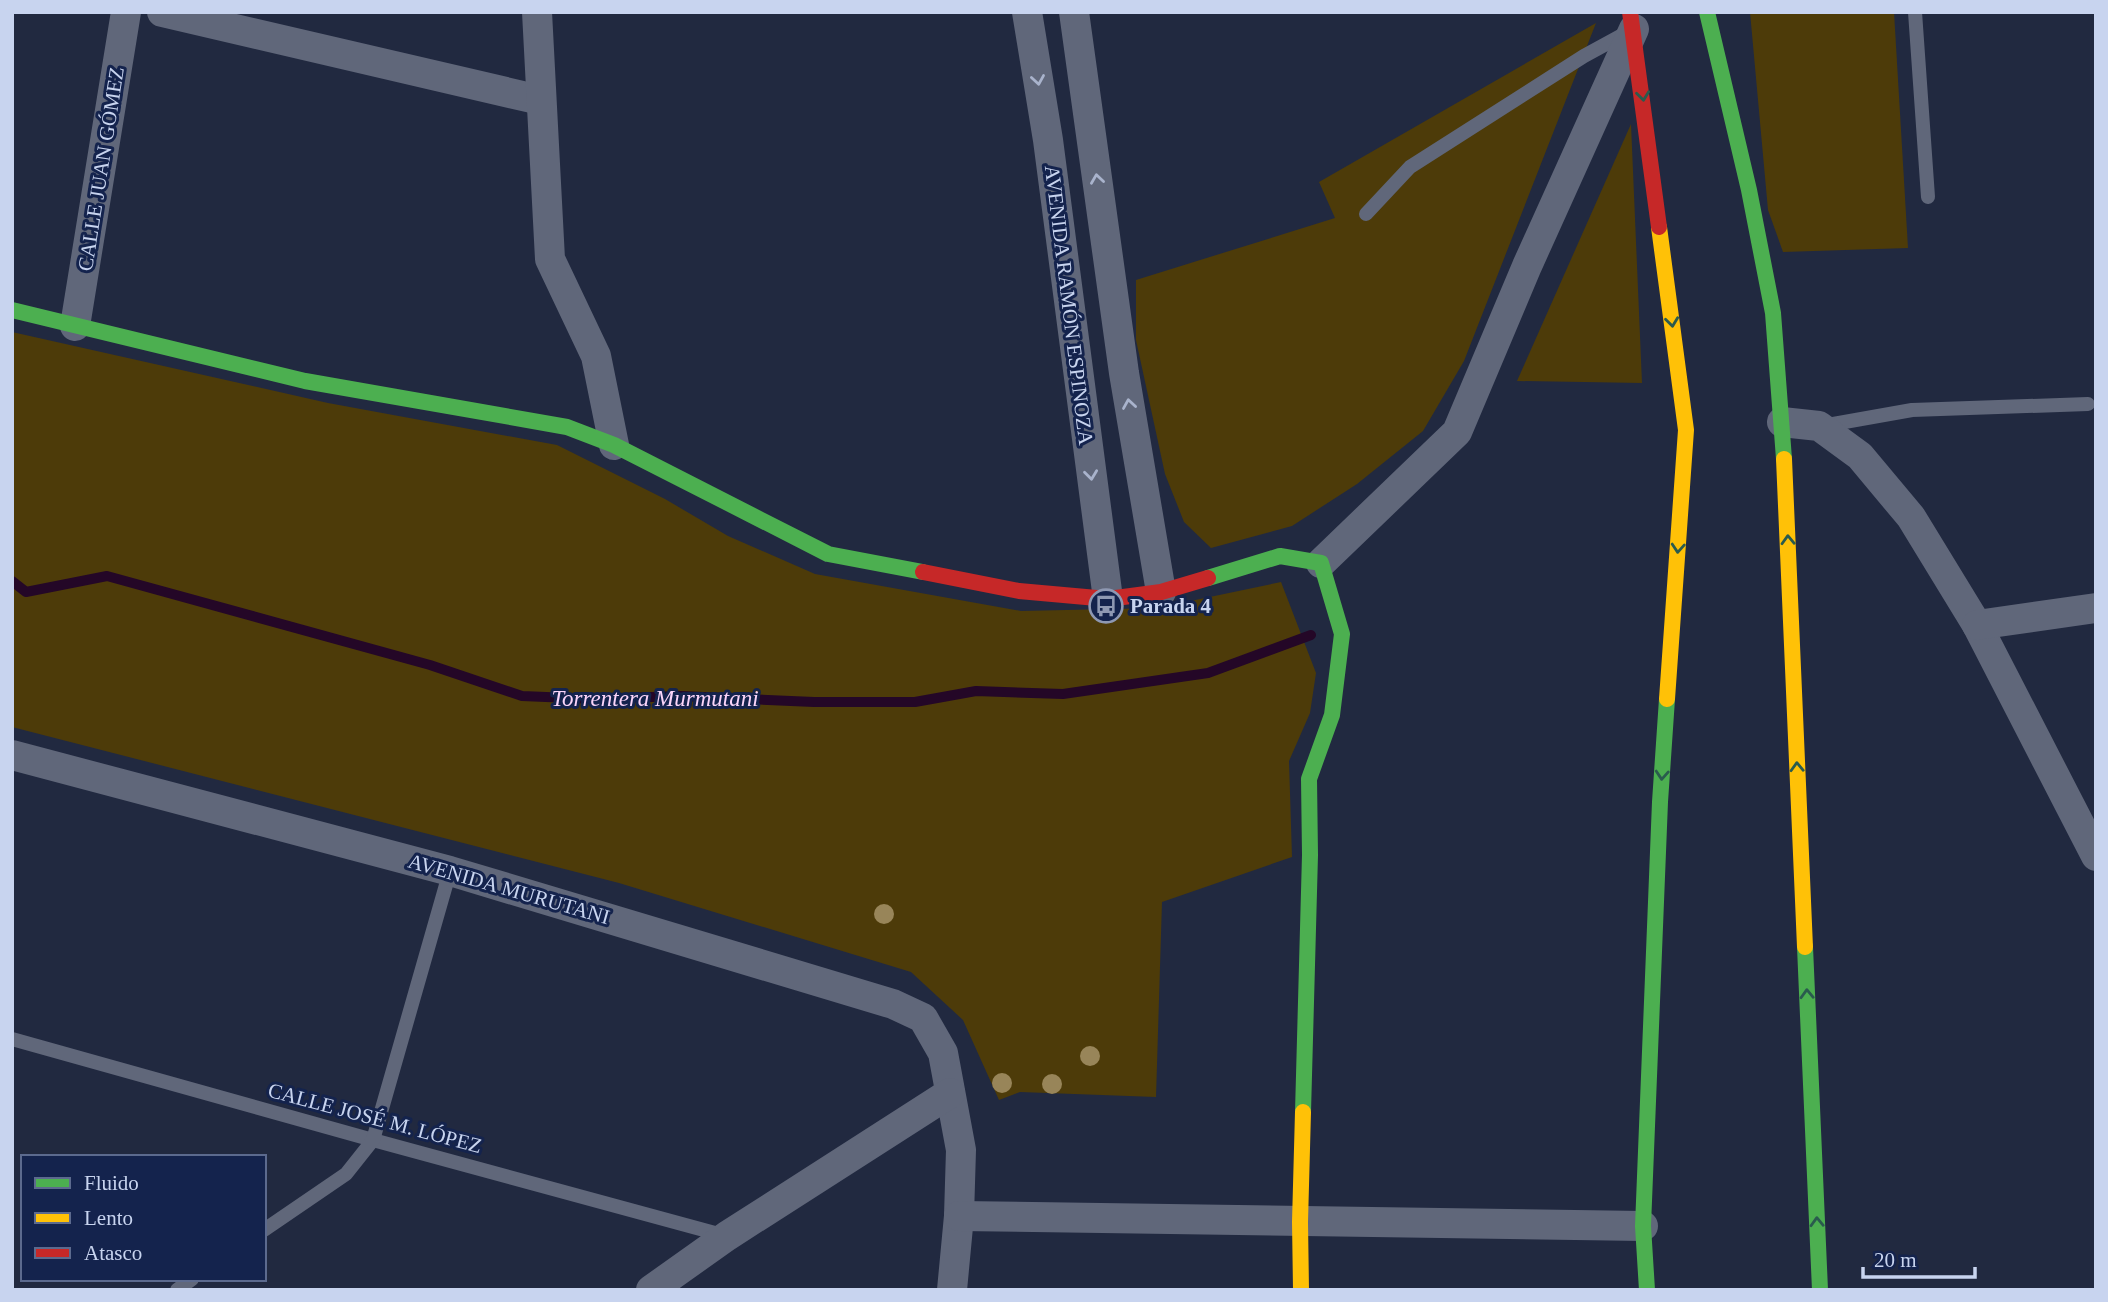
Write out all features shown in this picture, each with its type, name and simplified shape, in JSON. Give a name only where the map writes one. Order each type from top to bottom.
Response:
[{"type":"street","name":"CALLE JUAN GÓMEZ","points":[[75,326],[126,12]]},
{"type":"street","points":[[162,12],[540,100]]},
{"type":"street","points":[[537,12],[550,259],[596,356],[614,445]]},
{"type":"street","name":"AVENIDA RAMÓN ESPINOZA","points":[[1027,12],[1048,140],[1108,599]]},
{"type":"street","name":"AVENIDA RAMÓN ESPINOZA","points":[[1074,12],[1124,373],[1161,592]]},
{"type":"street","points":[[1707,12],[1749,191],[1773,313],[1782,422],[1820,1290]]},
{"type":"street","points":[[1321,563],[1457,432],[1632,20]]},
{"type":"street","points":[[1632,20],[1686,430],[1660,802],[1643,1226],[1647,1290]]},
{"type":"street","points":[[12,310],[305,381],[567,427],[614,445],[828,554],[1020,591],[1108,599],[1161,592],[1280,556],[1321,563]]},
{"type":"street","points":[[1782,422],[1819,426],[1860,456],[1911,517],[1977,625],[2096,856]]},
{"type":"street","points":[[1301,1290],[1300,1222],[1310,855],[1309,779],[1332,715],[1342,634],[1321,563]]},
{"type":"street","points":[[1977,625],[2096,608]]},
{"type":"street","name":"AVENIDA MURUTANI","points":[[12,755],[450,871],[894,1004],[923,1018],[943,1053],[961,1150],[959,1216],[952,1290]]},
{"type":"street","points":[[650,1290],[727,1236],[950,1093]]},
{"type":"street","points":[[959,1216],[1643,1226]]},
{"type":"lane","points":[[1915,12],[1928,197]]},
{"type":"lane","points":[[1366,214],[1409,167],[1584,57],[1632,20]]},
{"type":"lane","points":[[1819,426],[1912,410],[2088,404]]},
{"type":"lane","points":[[266,1229],[346,1174],[373,1140],[450,871]]},
{"type":"lane","name":"CALLE JOSÉ M. LÓPEZ","points":[[12,1039],[727,1236]]},
{"type":"shaded area","points":[[1750,12],[1894,12],[1908,248],[1783,252],[1768,210]]},
{"type":"shaded area","points":[[1596,23],[1464,361],[1423,431],[1357,484],[1292,526],[1211,548],[1184,522],[1165,474],[1136,340],[1136,280],[1335,218],[1319,182]]},
{"type":"shaded area","points":[[1631,124],[1642,383],[1517,381]]},
{"type":"shaded area","points":[[12,332],[328,403],[557,445],[665,499],[728,536],[815,574],[1021,611],[1157,608],[1281,582],[1316,673],[1310,713],[1289,761],[1292,857],[1162,902],[1156,1097],[1020,1092],[999,1100],[963,1020],[911,972],[619,883],[12,727]]},
{"type":"waterway","name":"Torrentera Murmutani","points":[[12,581],[26,592],[107,576],[430,665],[522,696],[594,699],[681,696],[814,702],[915,702],[976,691],[1063,694],[1208,673],[1311,635]]},
{"type":"traffic: fast","points":[[1707,12],[1749,190],[1773,313],[1784,459]]},
{"type":"traffic: fast","points":[[12,310],[305,381],[567,427],[614,445],[828,554],[923,572]]},
{"type":"traffic: fast","points":[[1208,578],[1280,556],[1321,563],[1342,634],[1332,715],[1309,779],[1310,855],[1303,1112]]},
{"type":"traffic: fast","points":[[1647,1290],[1643,1226],[1660,802],[1667,699]]},
{"type":"traffic: fast","points":[[1805,947],[1820,1290]]},
{"type":"traffic: slow","points":[[1659,227],[1686,430],[1667,699]]},
{"type":"traffic: slow","points":[[1784,459],[1805,947]]},
{"type":"traffic: slow","points":[[1301,1290],[1303,1112]]},
{"type":"traffic: jam","points":[[1630,12],[1659,227]]},
{"type":"traffic: jam","points":[[923,572],[1019,591],[1108,599],[1161,592],[1208,578]]},
{"type":"place","name":"Parada 4","points":[[1106,606]]}]
